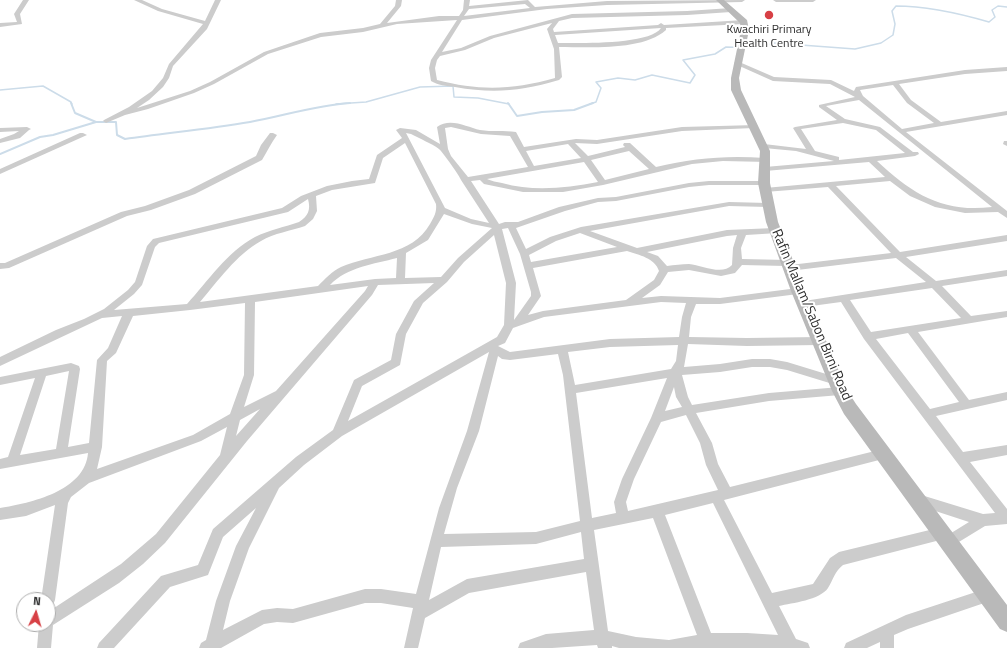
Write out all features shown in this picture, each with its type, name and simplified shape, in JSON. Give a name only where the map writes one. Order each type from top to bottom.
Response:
[{"type":"street","points":[[0,25],[20,23],[17,14],[26,0]]},
{"type":"street","points":[[137,0],[181,17],[195,20],[199,23],[206,23]]},
{"type":"street","points":[[106,121],[143,102],[166,78],[169,67],[204,29],[218,0]]},
{"type":"street","points":[[382,25],[398,6],[399,0]]},
{"type":"street","points":[[720,0],[744,22]]},
{"type":"street","points":[[124,113],[146,108],[192,92],[272,51],[320,35],[363,30],[382,25],[434,18],[460,17],[534,9],[563,3],[742,0]]},
{"type":"street","points":[[776,0],[813,0]]},
{"type":"street","points":[[474,1],[467,3],[434,60],[432,68],[435,82],[458,86],[511,90],[559,78],[557,49],[550,29],[556,21]]},
{"type":"street","points":[[556,45],[642,41],[655,37],[662,33],[664,29],[642,1]]},
{"type":"street","points":[[691,1],[697,12]]},
{"type":"street","points":[[467,3],[528,2],[534,9]]},
{"type":"street","points":[[614,2],[642,41]]},
{"type":"street","points":[[563,3],[566,7],[623,14]]},
{"type":"street","points":[[438,55],[459,50],[492,37],[576,15],[652,14],[731,10]]},
{"type":"street","points":[[551,34],[744,22]]},
{"type":"street","name":"Rafin Mallam/Sabon Birni Road","points":[[744,22],[745,30],[734,83],[754,126],[764,170],[768,205],[775,231],[838,386],[850,408],[1006,621]]},
{"type":"street","points":[[604,30],[611,43]]},
{"type":"street","points":[[737,63],[773,79],[831,82],[860,98],[1007,215]]},
{"type":"street","points":[[860,98],[857,90],[858,88],[983,70],[1007,69]]},
{"type":"street","points":[[895,82],[902,94],[918,109],[942,125]]},
{"type":"street","points":[[844,121],[821,106],[860,98]]},
{"type":"street","points":[[901,131],[1007,114]]},
{"type":"street","points":[[812,153],[797,128],[844,121],[878,128],[911,154]]},
{"type":"street","points":[[104,648],[166,581],[203,570],[218,533],[276,484],[300,461],[338,433],[428,380],[492,348],[501,340],[508,325],[511,283],[497,227],[465,180],[462,173],[448,157],[444,149],[441,127],[447,125],[465,127],[480,132],[513,134],[532,168]]},
{"type":"street","points":[[522,149],[570,142],[597,142],[682,129],[754,126]]},
{"type":"street","points":[[0,130],[27,129],[17,136],[0,141]]},
{"type":"street","points":[[444,149],[413,132],[400,130],[441,209],[459,218],[497,227],[519,225],[562,209],[598,200],[616,199],[689,185],[708,183],[764,170],[927,152]]},
{"type":"street","points":[[0,172],[83,135]]},
{"type":"street","points":[[0,266],[6,266],[124,214],[148,208],[205,186],[259,158],[265,145],[273,135]]},
{"type":"street","points":[[620,138],[654,170]]},
{"type":"street","points":[[0,362],[100,316],[131,292],[139,284],[151,246],[156,241],[285,210],[311,195],[344,184],[372,181],[380,157],[406,140]]},
{"type":"street","points":[[570,142],[586,159],[604,183]]},
{"type":"street","points":[[764,170],[787,147],[846,161]]},
{"type":"street","points":[[465,180],[586,159],[632,148]]},
{"type":"street","points":[[482,177],[487,182],[523,190],[574,189],[680,164],[713,159],[831,185],[891,179]]},
{"type":"street","points":[[870,159],[891,179],[914,195],[943,207],[964,212],[999,208]]},
{"type":"street","points":[[831,185],[899,256],[935,285],[969,320]]},
{"type":"street","points":[[190,307],[236,256],[253,243],[264,237],[302,224],[306,221],[312,215],[315,206],[311,195]]},
{"type":"street","points":[[524,254],[553,239],[581,230],[729,204],[768,205]]},
{"type":"street","points":[[320,290],[334,276],[345,269],[402,252],[426,238],[441,209]]},
{"type":"street","points":[[511,225],[524,254],[536,296],[518,322]]},
{"type":"street","points":[[338,433],[358,383],[396,362],[401,334],[419,301],[444,280],[461,260],[497,227]]},
{"type":"street","points":[[581,230],[655,258],[663,265],[665,269],[664,275],[658,282],[628,302]]},
{"type":"street","points":[[528,266],[727,233],[775,231]]},
{"type":"street","points":[[665,269],[689,267],[721,273],[736,269],[738,262],[736,248],[743,232]]},
{"type":"street","points":[[738,262],[788,265],[899,256],[1007,238]]},
{"type":"street","points":[[400,282],[402,252]]},
{"type":"street","points":[[804,304],[1007,273]]},
{"type":"street","points":[[100,316],[190,307],[375,282],[444,280]]},
{"type":"street","points":[[56,615],[104,586],[150,549],[195,499],[225,459],[281,392],[368,293],[375,282]]},
{"type":"street","points":[[508,325],[549,313],[628,302],[661,299],[720,301],[798,290]]},
{"type":"street","points":[[225,459],[235,417],[249,375],[250,299]]},
{"type":"street","points":[[844,299],[868,336],[926,414],[1007,518]]},
{"type":"street","points":[[623,518],[620,502],[628,479],[657,418],[679,366],[684,341],[686,317],[692,301]]},
{"type":"street","points":[[85,479],[92,467],[96,447],[102,360],[112,350],[129,313]]},
{"type":"street","points":[[868,336],[1007,314]]},
{"type":"street","points":[[910,329],[967,405]]},
{"type":"street","points":[[492,348],[506,356],[510,356],[610,343],[709,340],[777,342],[819,341]]},
{"type":"street","points":[[411,648],[436,541],[451,488],[473,431],[492,348]]},
{"type":"street","points":[[562,349],[570,390],[586,525],[603,643]]},
{"type":"street","points":[[570,390],[675,373],[752,363],[770,363],[787,366],[838,386]]},
{"type":"street","points":[[0,381],[71,367],[75,368],[61,453]]},
{"type":"street","points":[[6,463],[42,373]]},
{"type":"street","points":[[675,373],[678,378],[680,392],[706,443],[721,495],[769,601],[797,646]]},
{"type":"street","points":[[657,418],[689,410],[838,386]]},
{"type":"street","points":[[0,514],[26,510],[66,493],[85,479],[197,438],[281,392]]},
{"type":"street","points":[[926,414],[1007,396]]},
{"type":"street","points":[[6,463],[96,447]]},
{"type":"street","points":[[961,458],[1007,450]]},
{"type":"street","points":[[436,541],[536,538],[586,525],[657,511],[883,454]]},
{"type":"street","points":[[210,647],[223,601],[243,546],[276,484]]},
{"type":"street","points":[[49,592],[62,503],[66,493]]},
{"type":"street","points":[[917,500],[983,520]]},
{"type":"street","points":[[657,511],[707,641]]},
{"type":"street","points":[[769,601],[817,590],[822,586],[833,563],[839,559],[945,538],[983,520],[1007,518]]},
{"type":"street","points":[[210,647],[262,617],[277,615],[292,616],[365,596],[381,596],[420,608],[467,586],[592,564]]},
{"type":"street","points":[[851,648],[928,614],[988,595]]},
{"type":"street","points":[[887,631],[887,648]]},
{"type":"street","points":[[44,648],[45,632]]},
{"type":"street","points":[[525,648],[546,641],[636,644],[669,647],[707,641],[747,640],[774,641],[797,646]]},
{"type":"waterway","points":[[593,103],[596,102],[601,88],[596,82],[618,78],[635,80],[652,75],[690,83],[695,75],[683,60],[715,54],[726,47],[757,48],[774,43],[855,49],[881,43],[893,35],[895,24],[892,11],[896,6],[920,7],[989,22],[995,17],[992,10],[998,6],[1007,7]]},
{"type":"waterway","points":[[0,90],[43,86],[72,104]]},
{"type":"waterway","points":[[344,104],[366,102],[420,87],[453,86],[454,97],[478,98],[509,104]]},
{"type":"waterway","points":[[71,103],[75,113],[96,122]]},
{"type":"waterway","points":[[344,104],[350,103]]},
{"type":"waterway","points":[[509,104],[517,116],[542,112],[574,110],[593,103]]},
{"type":"waterway","points":[[336,104],[344,104]]},
{"type":"waterway","points":[[96,122],[116,122],[117,135],[125,139],[263,120],[300,111],[344,104]]},
{"type":"waterway","points":[[0,154],[40,137],[53,135],[96,122]]},
{"type":"place","name":"Kwachiri Primary Health Centre","points":[[769,15]]}]
